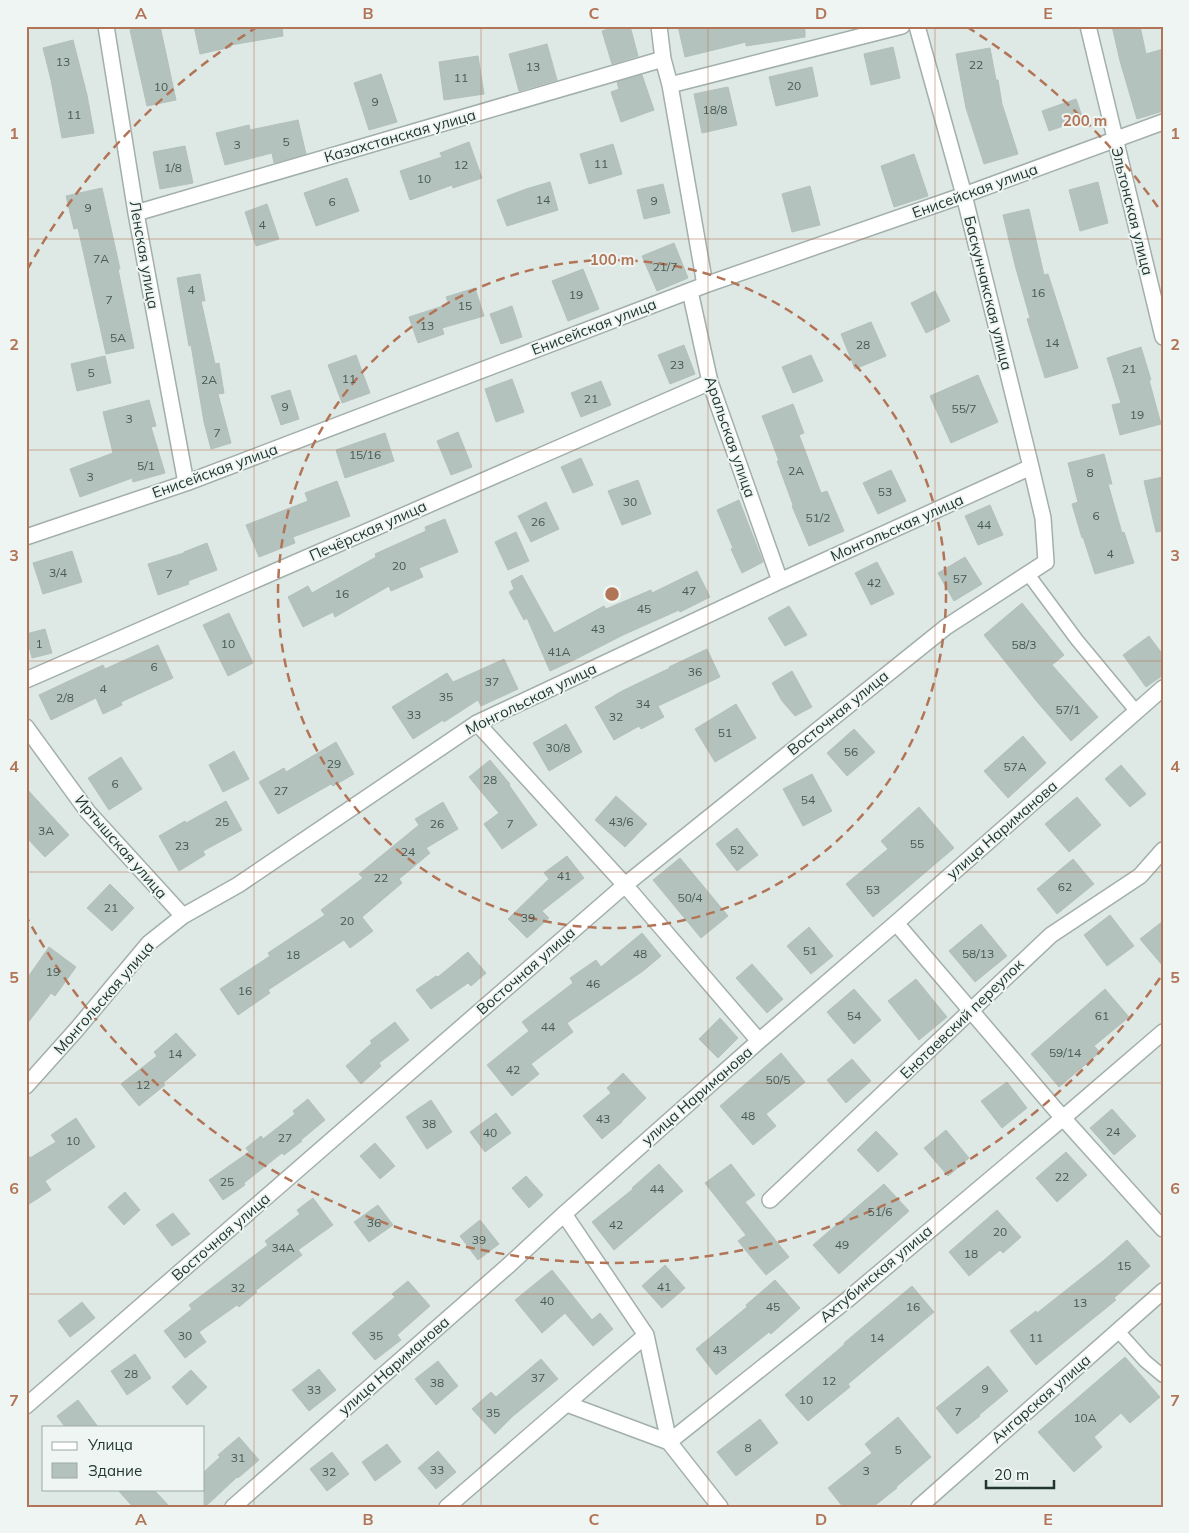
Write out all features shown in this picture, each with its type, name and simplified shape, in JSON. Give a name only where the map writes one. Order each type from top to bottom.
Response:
[{"type":"street","name":"Ленская улица","points":[[106,26],[136,212],[186,483]]},
{"type":"street","points":[[659,26],[663,59],[670,85],[705,285]]},
{"type":"street","points":[[670,85],[902,26]]},
{"type":"street","name":"Баскунчакская улица","points":[[917,26],[964,195],[1031,467],[1043,518],[1046,562]]},
{"type":"street","name":"Эльтонская улица","points":[[1088,26],[1163,337]]},
{"type":"street","name":"Казахстанская улица","points":[[136,212],[663,59]]},
{"type":"street","name":"Енисейская улица","points":[[26,538],[186,483],[705,285],[964,195],[1163,122]]},
{"type":"street","name":"Аральская улица","points":[[690,291],[710,382],[780,581]]},
{"type":"street","name":"Печёрская улица","points":[[26,680],[710,382]]},
{"type":"street","name":"Монгольская улица","points":[[26,1086],[78,1029],[149,943],[183,916],[238,884],[477,723],[780,581],[1031,467]]},
{"type":"street","name":"Восточная улица","points":[[26,1406],[625,885],[946,626],[1046,562]]},
{"type":"street","name":"улица Нариманова","points":[[233,1507],[1163,688]]},
{"type":"street","points":[[477,723],[625,885],[760,1041]]},
{"type":"street","name":"Иртышская улица","points":[[26,727],[88,812],[183,916]]},
{"type":"street","name":"Енотаевский переулок","points":[[770,1200],[1051,935],[1140,876],[1163,850]]},
{"type":"street","points":[[896,924],[1063,1118],[1163,1229]]},
{"type":"street","name":"Ахтубинская улица","points":[[669,1442],[847,1300],[1163,1032]]},
{"type":"street","points":[[564,1214],[646,1336],[669,1442],[720,1507]]},
{"type":"street","name":"Ангарская улица","points":[[919,1507],[1163,1291]]},
{"type":"street","points":[[447,1507],[646,1336]]},
{"type":"street","points":[[567,1404],[669,1442]]},
{"type":"lane","points":[[1028,574],[1077,640],[1136,711]]},
{"type":"lane","points":[[1118,1332],[1145,1361],[1163,1376]]},
{"type":"building","points":[[145,26],[160,26],[176,100],[147,106],[130,30]]},
{"type":"building","points":[[194,26],[282,26],[283,36],[231,45],[231,47],[200,54]]},
{"type":"building","points":[[618,26],[630,26],[638,56],[612,64],[602,31]]},
{"type":"building","points":[[678,26],[805,26],[805,37],[746,46],[746,42],[685,57]]},
{"type":"building","points":[[1112,26],[1140,26],[1146,54],[1163,49],[1163,111],[1137,119]]},
{"type":"building","points":[[73,40],[87,95],[94,133],[62,138],[43,48]]},
{"type":"building","points":[[547,44],[557,80],[519,91],[509,54]]},
{"type":"building","points":[[893,47],[900,78],[871,85],[864,54]]},
{"type":"building","points":[[990,48],[1002,104],[1018,154],[984,164],[966,108],[956,54]]},
{"type":"building","points":[[478,56],[484,94],[444,100],[439,62]]},
{"type":"building","points":[[812,67],[818,96],[776,106],[769,77]]},
{"type":"building","points":[[381,74],[397,122],[369,130],[354,83]]},
{"type":"building","points":[[642,75],[654,110],[621,122],[611,92],[619,89],[617,82]]},
{"type":"building","points":[[728,87],[737,125],[702,133],[694,94]]},
{"type":"building","points":[[1076,99],[1083,119],[1049,131],[1042,111]]},
{"type":"building","points":[[298,120],[306,154],[274,163],[272,153],[225,165],[216,133],[249,125],[250,130]]},
{"type":"building","points":[[469,142],[482,178],[453,188],[452,185],[410,200],[400,171],[442,157],[440,153]]},
{"type":"building","points":[[613,144],[622,174],[589,184],[580,154]]},
{"type":"building","points":[[185,146],[193,183],[160,189],[153,152]]},
{"type":"building","points":[[914,154],[928,196],[894,207],[881,166]]},
{"type":"building","points":[[347,178],[359,211],[316,226],[304,193]]},
{"type":"building","points":[[550,182],[558,210],[507,226],[497,200]]},
{"type":"building","points":[[1098,182],[1108,223],[1080,231],[1069,190]]},
{"type":"building","points":[[663,184],[670,213],[644,219],[637,190]]},
{"type":"building","points":[[810,186],[820,225],[792,232],[782,194]]},
{"type":"building","points":[[102,188],[120,269],[118,269],[134,348],[106,354],[78,228],[74,229],[66,196]]},
{"type":"building","points":[[267,204],[279,239],[256,246],[245,212]]},
{"type":"building","points":[[1029,209],[1044,275],[1048,274],[1078,368],[1045,378],[1027,319],[1030,318],[1003,215]]},
{"type":"building","points":[[674,243],[688,278],[657,291],[642,256]]},
{"type":"building","points":[[583,269],[599,309],[568,321],[552,281]]},
{"type":"building","points":[[200,274],[205,301],[201,301],[215,364],[219,363],[224,393],[218,394],[231,443],[211,449],[204,422],[177,278]]},
{"type":"building","points":[[475,288],[484,316],[442,328],[444,334],[418,343],[409,317],[449,304],[446,297]]},
{"type":"building","points":[[935,291],[950,321],[926,333],[911,303]]},
{"type":"building","points":[[512,306],[522,337],[501,344],[490,314]]},
{"type":"building","points":[[871,322],[886,356],[855,369],[841,334]]},
{"type":"building","points":[[684,345],[695,374],[670,384],[658,355]]},
{"type":"building","points":[[1141,347],[1161,424],[1120,435],[1112,405],[1121,403],[1107,358]]},
{"type":"building","points":[[356,355],[370,393],[342,403],[328,365]]},
{"type":"building","points":[[811,355],[823,381],[793,393],[782,367]]},
{"type":"building","points":[[105,356],[111,383],[77,391],[71,364]]},
{"type":"building","points":[[978,375],[998,422],[951,443],[930,396]]},
{"type":"building","points":[[512,379],[524,412],[496,422],[485,389]]},
{"type":"building","points":[[601,381],[611,405],[581,417],[571,393]]},
{"type":"building","points":[[290,390],[299,419],[281,425],[271,396]]},
{"type":"building","points":[[149,400],[156,426],[151,427],[165,473],[133,482],[132,478],[80,497],[70,469],[113,453],[103,412]]},
{"type":"building","points":[[793,404],[804,433],[799,435],[821,493],[827,491],[844,531],[809,546],[792,506],[777,461],[779,461],[762,416]]},
{"type":"building","points":[[458,432],[472,467],[451,475],[437,441]]},
{"type":"building","points":[[385,433],[394,461],[345,478],[336,450]]},
{"type":"building","points":[[1104,454],[1112,484],[1108,484],[1122,533],[1124,532],[1134,563],[1095,574],[1072,504],[1078,502],[1068,463]]},
{"type":"building","points":[[581,458],[593,485],[573,493],[561,467]]},
{"type":"building","points":[[891,470],[906,501],[878,514],[863,483]]},
{"type":"building","points":[[1163,477],[1163,531],[1156,532],[1144,481]]},
{"type":"building","points":[[638,480],[651,514],[622,525],[608,491]]},
{"type":"building","points":[[337,481],[350,516],[293,537],[295,543],[259,557],[246,525],[308,501],[305,493]]},
{"type":"building","points":[[739,500],[763,562],[742,573],[717,510]]},
{"type":"building","points":[[546,502],[559,529],[531,542],[518,516]]},
{"type":"building","points":[[990,505],[1003,535],[978,545],[965,516]]},
{"type":"building","points":[[445,519],[458,552],[419,568],[423,577],[391,591],[389,586],[335,617],[333,612],[303,627],[288,597],[308,586],[312,593],[376,557],[375,554],[426,531],[425,527]]},
{"type":"building","points":[[516,532],[529,561],[508,570],[495,542]]},
{"type":"building","points":[[207,543],[217,570],[188,581],[189,584],[158,595],[148,564],[184,553]]},
{"type":"building","points":[[72,551],[82,582],[43,594],[33,563]]},
{"type":"building","points":[[965,557],[982,584],[954,601],[938,573]]},
{"type":"building","points":[[877,562],[894,594],[871,605],[855,573]]},
{"type":"building","points":[[697,571],[710,597],[680,612],[679,610],[623,635],[550,671],[527,618],[524,620],[509,592],[514,589],[511,581],[522,575],[554,633],[604,606],[606,609],[651,590],[652,593]]},
{"type":"building","points":[[1022,603],[1064,655],[1052,665],[1098,717],[1071,741],[984,635]]},
{"type":"building","points":[[789,606],[807,635],[785,646],[768,618]]},
{"type":"building","points":[[229,613],[253,663],[228,676],[203,625]]},
{"type":"building","points":[[45,629],[52,653],[32,658],[26,634]]},
{"type":"building","points":[[1149,636],[1163,655],[1163,675],[1146,687],[1123,655]]},
{"type":"building","points":[[158,645],[173,678],[121,702],[122,705],[103,714],[96,698],[51,720],[39,695],[103,665],[105,669]]},
{"type":"building","points":[[707,649],[720,677],[658,706],[664,717],[641,729],[639,726],[614,740],[595,707],[622,691]]},
{"type":"building","points":[[504,659],[518,689],[481,706],[478,700],[413,739],[392,707],[447,673],[453,682]]},
{"type":"building","points":[[792,671],[812,707],[795,716],[782,701],[772,683]]},
{"type":"building","points":[[736,704],[756,738],[715,762],[695,729]]},
{"type":"building","points":[[566,724],[582,752],[549,771],[533,743]]},
{"type":"building","points":[[854,729],[875,752],[847,776],[827,753]]},
{"type":"building","points":[[1023,736],[1046,763],[1008,798],[984,771]]},
{"type":"building","points":[[336,742],[354,774],[333,786],[331,784],[278,814],[259,782],[284,768],[286,772]]},
{"type":"building","points":[[234,751],[249,779],[223,792],[209,765]]},
{"type":"building","points":[[121,757],[142,789],[109,810],[88,778]]},
{"type":"building","points":[[490,760],[510,784],[537,825],[502,849],[484,824],[499,813],[469,777]]},
{"type":"building","points":[[1121,765],[1146,794],[1130,807],[1105,779]]},
{"type":"building","points":[[812,774],[832,811],[803,826],[783,789]]},
{"type":"building","points":[[26,788],[69,835],[45,857],[26,837]]},
{"type":"building","points":[[616,796],[647,824],[625,847],[595,820]]},
{"type":"building","points":[[1077,797],[1101,825],[1069,852],[1045,824]]},
{"type":"building","points":[[226,801],[242,830],[203,851],[205,855],[179,871],[159,836]]},
{"type":"building","points":[[443,802],[458,829],[426,848],[430,853],[399,879],[402,883],[362,917],[373,931],[350,948],[344,940],[268,990],[270,993],[238,1015],[220,989],[270,956],[268,953],[325,915],[321,910],[363,878],[359,874],[419,825],[415,819]]},
{"type":"building","points":[[919,807],[954,848],[873,917],[846,884],[888,849],[881,841]]},
{"type":"building","points":[[737,828],[758,855],[737,871],[716,844]]},
{"type":"building","points":[[567,856],[584,878],[542,911],[549,918],[527,938],[508,919],[549,879],[544,873]]},
{"type":"building","points":[[680,858],[728,916],[701,938],[653,880]]},
{"type":"building","points":[[1073,859],[1094,884],[1057,914],[1037,889]]},
{"type":"building","points":[[110,884],[134,908],[112,931],[87,908]]},
{"type":"building","points":[[1110,915],[1134,946],[1107,966],[1084,935]]},
{"type":"building","points":[[1163,921],[1163,966],[1140,939]]},
{"type":"building","points":[[981,924],[1007,956],[975,982],[949,951]]},
{"type":"building","points":[[809,927],[833,956],[811,974],[787,946]]},
{"type":"building","points":[[642,933],[661,956],[643,971],[567,1023],[573,1032],[531,1064],[539,1074],[512,1096],[487,1065],[529,1031],[522,1022],[573,983],[570,978],[596,960],[601,967]]},
{"type":"building","points":[[49,947],[76,967],[55,996],[51,993],[26,1025],[26,980]]},
{"type":"building","points":[[468,952],[486,973],[471,986],[468,983],[431,1009],[416,990],[436,976],[438,977]]},
{"type":"building","points":[[752,964],[783,999],[767,1013],[736,978]]},
{"type":"building","points":[[916,979],[947,1017],[919,1040],[888,1001]]},
{"type":"building","points":[[854,989],[881,1020],[854,1044],[827,1012]]},
{"type":"building","points":[[1105,989],[1129,1017],[1094,1046],[1100,1052],[1059,1087],[1031,1054]]},
{"type":"building","points":[[720,1018],[738,1038],[718,1058],[699,1039]]},
{"type":"building","points":[[395,1022],[409,1040],[379,1063],[381,1066],[361,1084],[346,1066],[372,1043],[370,1041]]},
{"type":"building","points":[[176,1033],[196,1055],[163,1083],[165,1085],[139,1106],[121,1084],[157,1056],[154,1052]]},
{"type":"building","points":[[781,1053],[805,1082],[766,1114],[776,1126],[753,1145],[720,1106]]},
{"type":"building","points":[[852,1059],[871,1081],[846,1103],[827,1080]]},
{"type":"building","points":[[623,1073],[646,1098],[602,1139],[583,1116],[611,1093],[607,1088]]},
{"type":"building","points":[[1007,1082],[1027,1108],[1002,1128],[981,1101]]},
{"type":"building","points":[[308,1099],[325,1120],[302,1141],[284,1155],[282,1153],[244,1183],[245,1185],[223,1200],[209,1180],[249,1152],[246,1148],[261,1136],[263,1139],[295,1114],[293,1111]]},
{"type":"building","points":[[431,1100],[452,1132],[427,1149],[406,1117]]},
{"type":"building","points":[[1112,1109],[1136,1136],[1114,1155],[1090,1128]]},
{"type":"building","points":[[496,1113],[511,1133],[485,1152],[470,1132]]},
{"type":"building","points":[[76,1118],[95,1147],[45,1181],[51,1190],[26,1206],[26,1151],[30,1158],[56,1142],[51,1135]]},
{"type":"building","points":[[946,1130],[969,1158],[948,1176],[924,1148]]},
{"type":"building","points":[[876,1131],[898,1154],[878,1172],[857,1150]]},
{"type":"building","points":[[375,1143],[395,1166],[380,1179],[360,1156]]},
{"type":"building","points":[[1066,1152],[1087,1175],[1057,1202],[1036,1178]]},
{"type":"building","points":[[659,1164],[683,1191],[614,1250],[592,1222],[633,1189]]},
{"type":"building","points":[[731,1164],[755,1195],[745,1202],[789,1257],[766,1275],[738,1241],[746,1235],[705,1183]]},
{"type":"building","points":[[526,1176],[543,1195],[529,1208],[512,1188]]},
{"type":"building","points":[[884,1184],[909,1211],[839,1274],[813,1245]]},
{"type":"building","points":[[125,1192],[140,1210],[124,1225],[108,1207]]},
{"type":"building","points":[[313,1198],[333,1225],[298,1250],[302,1255],[255,1291],[257,1292],[239,1307],[237,1305],[199,1332],[206,1342],[185,1358],[164,1331],[192,1309],[189,1305],[268,1245],[265,1241],[300,1214],[297,1210]]},
{"type":"building","points":[[378,1205],[393,1225],[369,1242],[354,1222]]},
{"type":"building","points":[[997,1210],[1021,1237],[1003,1253],[1000,1250],[969,1276],[949,1252]]},
{"type":"building","points":[[173,1213],[190,1234],[172,1246],[156,1225]]},
{"type":"building","points":[[480,1220],[499,1244],[478,1260],[460,1236]]},
{"type":"building","points":[[1127,1240],[1150,1266],[1114,1298],[1116,1300],[1036,1365],[1010,1331],[1036,1311],[1037,1313]]},
{"type":"building","points":[[665,1265],[685,1288],[662,1308],[642,1286]]},
{"type":"building","points":[[552,1270],[592,1320],[600,1313],[613,1329],[593,1346],[565,1313],[542,1333],[515,1300]]},
{"type":"building","points":[[775,1280],[800,1308],[771,1334],[769,1332],[716,1375],[696,1349],[747,1307],[746,1305]]},
{"type":"building","points":[[408,1281],[430,1306],[397,1335],[401,1340],[375,1360],[352,1333],[395,1297],[392,1294]]},
{"type":"building","points":[[912,1286],[934,1312],[848,1384],[850,1387],[808,1421],[785,1395]]},
{"type":"building","points":[[82,1302],[95,1318],[70,1337],[58,1321]]},
{"type":"building","points":[[135,1354],[151,1378],[127,1395],[111,1371]]},
{"type":"building","points":[[1125,1357],[1160,1397],[1130,1423],[1121,1413],[1094,1437],[1102,1447],[1074,1472],[1038,1432]]},
{"type":"building","points":[[541,1359],[558,1379],[513,1416],[495,1434],[472,1409],[491,1392],[496,1397]]},
{"type":"building","points":[[438,1361],[458,1386],[436,1405],[415,1379]]},
{"type":"building","points":[[988,1366],[1008,1391],[957,1434],[936,1408]]},
{"type":"building","points":[[319,1369],[336,1390],[309,1411],[292,1390]]},
{"type":"building","points":[[191,1370],[207,1387],[187,1405],[172,1387]]},
{"type":"building","points":[[78,1400],[97,1426],[64,1426],[57,1416]]},
{"type":"building","points":[[898,1417],[931,1457],[873,1507],[843,1507],[828,1488],[872,1453],[865,1444]]},
{"type":"building","points":[[760,1419],[778,1443],[736,1476],[717,1452]]},
{"type":"building","points":[[239,1437],[259,1460],[204,1507],[205,1471],[220,1457],[218,1455]]},
{"type":"building","points":[[387,1444],[401,1462],[375,1481],[362,1462]]},
{"type":"building","points":[[438,1451],[456,1472],[436,1489],[418,1468]]},
{"type":"building","points":[[332,1452],[349,1474],[327,1491],[310,1469]]},
{"type":"building","points":[[118,1490],[154,1490],[170,1507],[133,1507]]}]
